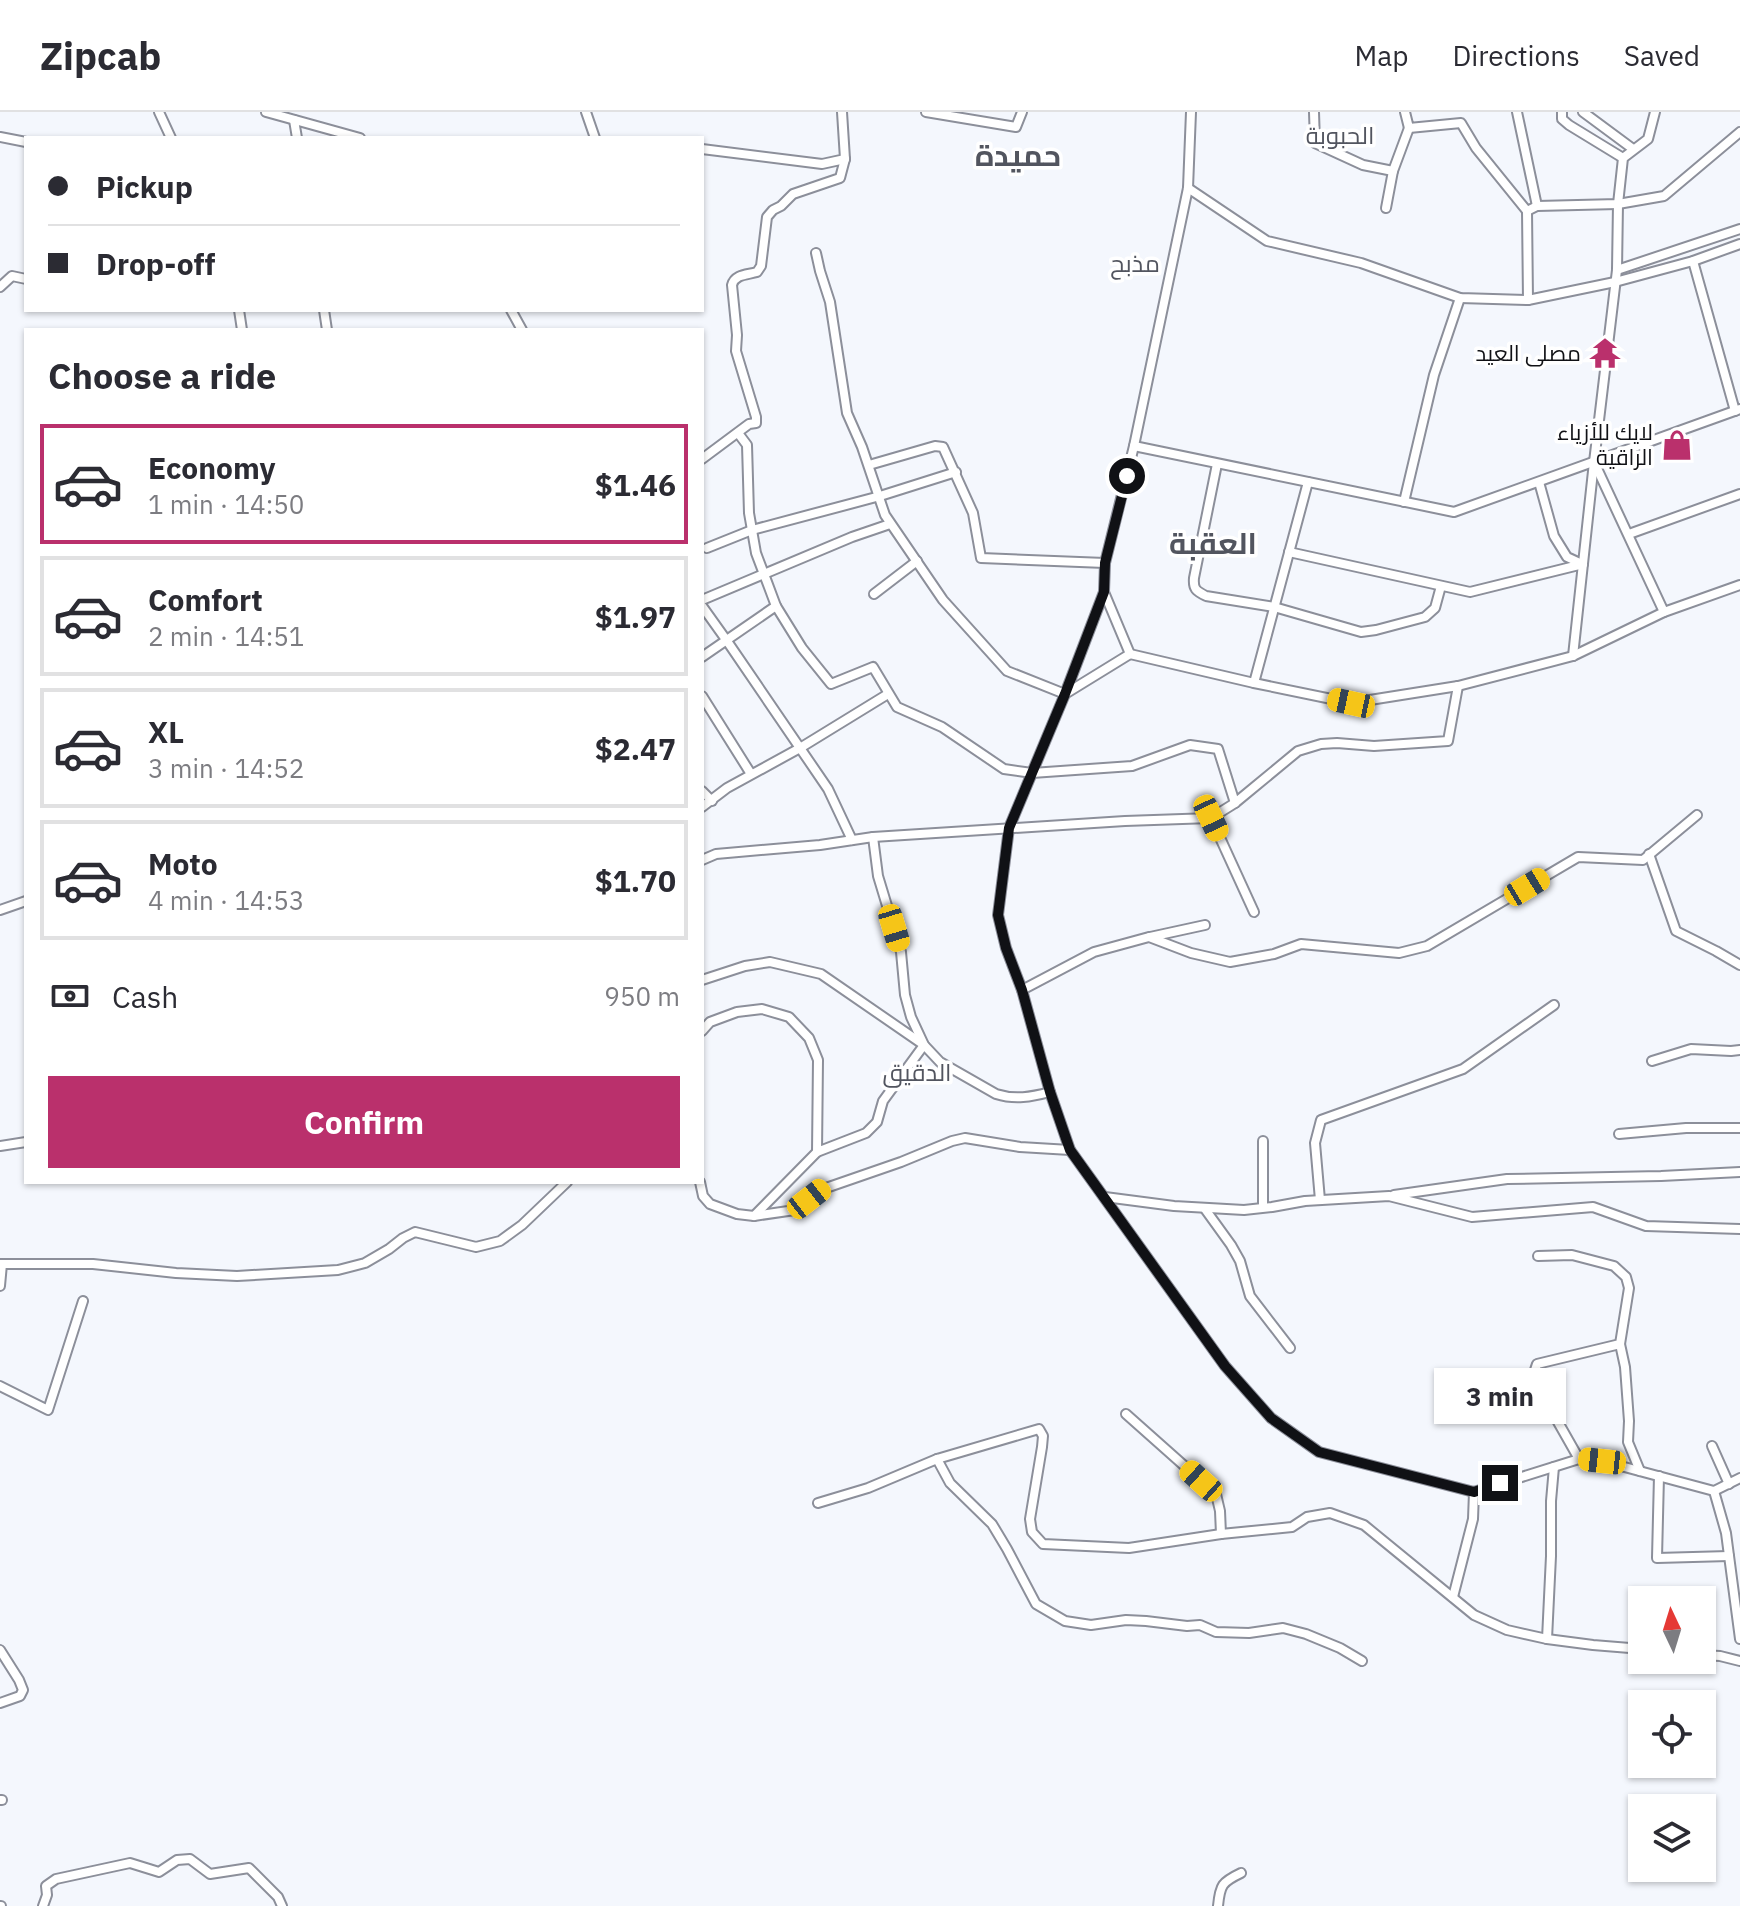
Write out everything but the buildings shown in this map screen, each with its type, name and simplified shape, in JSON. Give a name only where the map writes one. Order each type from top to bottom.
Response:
[{"type":"street","points":[[159,112],[170,136]]},
{"type":"street","points":[[266,112],[353,136]]},
{"type":"street","points":[[586,112],[594,136]]},
{"type":"street","points":[[704,458],[749,424],[756,423],[736,351],[733,280],[757,272],[761,266],[767,217],[773,210],[793,194],[840,178],[845,159],[842,112]]},
{"type":"street","points":[[926,112],[1016,127],[1022,112]]},
{"type":"street","points":[[1191,112],[1188,188],[1134,446],[1105,563],[1104,592],[1009,828],[998,915],[1070,1150],[1225,1366],[1271,1418],[1319,1452],[1474,1492],[1579,1459],[1602,1461],[1714,1491],[1740,1478]]},
{"type":"street","points":[[1314,112],[1315,143],[1363,165],[1393,171]]},
{"type":"street","points":[[1386,208],[1393,171],[1409,128],[1405,112]]},
{"type":"street","points":[[1517,112],[1537,206]]},
{"type":"street","points":[[1562,112],[1562,119],[1569,125],[1623,158]]},
{"type":"street","points":[[1583,112],[1633,149]]},
{"type":"street","points":[[1573,656],[1617,270],[1618,204],[1623,158],[1648,139],[1655,112]]},
{"type":"street","points":[[294,120],[297,136]]},
{"type":"street","points":[[1409,128],[1461,123],[1476,148],[1527,211],[1528,300]]},
{"type":"street","points":[[1527,211],[1537,206],[1618,204],[1664,196],[1740,132]]},
{"type":"street","points":[[0,137],[24,142]]},
{"type":"street","points":[[704,149],[822,164],[845,159]]},
{"type":"street","points":[[1188,188],[1267,241],[1361,263],[1460,298],[1528,300],[1615,282],[1693,261],[1740,244]]},
{"type":"street","points":[[1617,270],[1740,229]]},
{"type":"street","points":[[816,253],[830,302],[847,413],[890,524],[943,600],[1007,671],[1065,694]]},
{"type":"street","points":[[1134,446],[1454,512],[1738,410],[1693,261]]},
{"type":"street","points":[[0,287],[12,276],[24,279]]},
{"type":"street","points":[[1404,502],[1434,375],[1460,298]]},
{"type":"street","points":[[738,433],[747,445],[747,488],[752,530],[764,575],[776,606],[802,648],[831,684],[873,667],[897,707],[942,727],[1004,769],[1032,773],[1132,766],[1190,745],[1218,749],[1235,803]]},
{"type":"street","points":[[869,465],[935,446],[943,447],[973,513],[981,558],[1105,563]]},
{"type":"street","points":[[1594,462],[1664,612]]},
{"type":"street","points":[[1217,464],[1193,585],[1196,591],[1206,596],[1274,607],[1361,632],[1425,617],[1435,608],[1441,586]]},
{"type":"street","points":[[707,548],[752,530],[956,472]]},
{"type":"street","points":[[1254,683],[1308,482]]},
{"type":"street","points":[[1539,482],[1554,536],[1567,557],[1583,564]]},
{"type":"street","points":[[1629,534],[1740,494]]},
{"type":"street","points":[[704,602],[852,537],[890,524]]},
{"type":"street","points":[[1289,552],[1470,592],[1583,564]]},
{"type":"street","points":[[874,594],[917,561]]},
{"type":"street","points":[[1065,694],[1130,654],[1351,703],[1458,686],[1573,656],[1664,612],[1740,585]]},
{"type":"street","points":[[1104,592],[1130,654]]},
{"type":"street","points":[[704,606],[828,789],[852,840]]},
{"type":"street","points":[[704,656],[776,606]]},
{"type":"street","points":[[704,859],[716,854],[873,837],[1211,818],[1235,803],[1298,751],[1321,744],[1374,746],[1448,741],[1458,686]]},
{"type":"street","points":[[704,806],[727,788],[888,694]]},
{"type":"street","points":[[704,699],[751,774]]},
{"type":"street","points":[[704,793],[712,801]]},
{"type":"street","points":[[1149,937],[1191,953],[1230,962],[1274,954],[1301,944],[1399,953],[1427,946],[1578,857],[1643,860],[1697,815]]},
{"type":"street","points":[[1211,818],[1254,912]]},
{"type":"street","points":[[873,837],[878,876],[901,952],[905,995],[924,1045]]},
{"type":"street","points":[[1649,854],[1676,931],[1740,965]]},
{"type":"street","points":[[0,910],[24,902]]},
{"type":"street","points":[[1022,990],[1094,952],[1205,925]]},
{"type":"street","points":[[704,979],[745,966],[770,962],[821,974],[924,1045],[940,1062],[996,1094],[1027,1098],[1050,1092]]},
{"type":"street","points":[[1320,1200],[1315,1143],[1321,1120],[1463,1069],[1554,1005]]},
{"type":"street","points":[[704,1029],[710,1022],[737,1012],[762,1009],[789,1017],[809,1038],[818,1060],[817,1152]]},
{"type":"street","points":[[754,1216],[817,1152],[866,1133],[877,1122],[883,1101],[924,1045]]},
{"type":"street","points":[[1652,1061],[1691,1049],[1740,1050]]},
{"type":"street","points":[[1619,1134],[1686,1128],[1740,1128]]},
{"type":"street","points":[[700,1184],[703,1196],[710,1204],[737,1214],[754,1216],[795,1210],[823,1189],[965,1138],[1020,1147],[1070,1150]]},
{"type":"street","points":[[1263,1141],[1263,1207]]},
{"type":"street","points":[[0,1146],[24,1142]]},
{"type":"street","points":[[1105,1197],[1205,1209],[1244,1210],[1320,1200],[1389,1196],[1507,1179],[1740,1172]]},
{"type":"street","points":[[0,1286],[1,1264],[93,1264],[237,1276],[338,1270],[365,1263],[415,1232],[476,1247],[500,1241],[522,1225],[565,1184]]},
{"type":"street","points":[[1389,1196],[1472,1217],[1593,1207],[1646,1226],[1740,1229]]},
{"type":"street","points":[[1205,1209],[1240,1261],[1250,1296],[1290,1348]]},
{"type":"street","points":[[1538,1256],[1572,1255],[1614,1266],[1626,1277],[1629,1288],[1620,1344],[1625,1367],[1628,1442],[1640,1471]]},
{"type":"street","points":[[0,1386],[48,1410],[83,1301]]},
{"type":"street","points":[[1579,1459],[1537,1385],[1534,1373],[1537,1364],[1620,1344]]},
{"type":"street","points":[[1126,1414],[1216,1494],[1221,1534]]},
{"type":"street","points":[[818,1503],[868,1488],[937,1459],[1039,1429],[1043,1436],[1042,1447],[1030,1519],[1032,1532],[1043,1544],[1129,1548],[1292,1527],[1307,1517],[1330,1513],[1364,1525],[1474,1615],[1507,1630],[1547,1639],[1628,1648]]},
{"type":"street","points":[[1712,1446],[1729,1484]]},
{"type":"street","points":[[937,1459],[950,1483],[992,1524],[1036,1604],[1065,1621],[1091,1625],[1126,1620],[1146,1621],[1200,1625],[1216,1632],[1249,1633],[1283,1628],[1340,1648],[1362,1661]]},
{"type":"street","points":[[1547,1639],[1554,1467]]},
{"type":"street","points":[[1659,1476],[1657,1558],[1729,1556]]},
{"type":"street","points":[[1714,1491],[1726,1533],[1740,1639]]},
{"type":"street","points":[[1453,1597],[1473,1519],[1474,1492]]},
{"type":"street","points":[[0,1650],[23,1690],[20,1696],[0,1703]]},
{"type":"street","points":[[1716,1656],[1740,1661]]},
{"type":"street","points":[[43,1906],[46,1886],[56,1879],[130,1863],[159,1872],[177,1860],[190,1859],[210,1874],[249,1868],[278,1897],[282,1906]]},
{"type":"street","points":[[1218,1906],[1220,1889],[1228,1879],[1241,1873]]},
{"type":"place","name":"مصلى العيد","points":[[1605,353]]},
{"type":"place","name":"لايك للأزياء الراقية","points":[[1677,445]]},
{"type":"district","name":"الحبوبة","points":[[1340,136]]},
{"type":"district","name":"حميدة","points":[[1018,156]]},
{"type":"district","name":"مذبح","points":[[1135,264]]},
{"type":"district","name":"العقبة","points":[[1213,544]]},
{"type":"district","name":"الدقيق","points":[[917,1073]]},
{"type":"route","points":[[1127,476],[1105,563],[1104,592],[1009,828],[998,915],[1070,1150],[1225,1366],[1271,1418],[1319,1452],[1474,1492],[1500,1483]]}]
